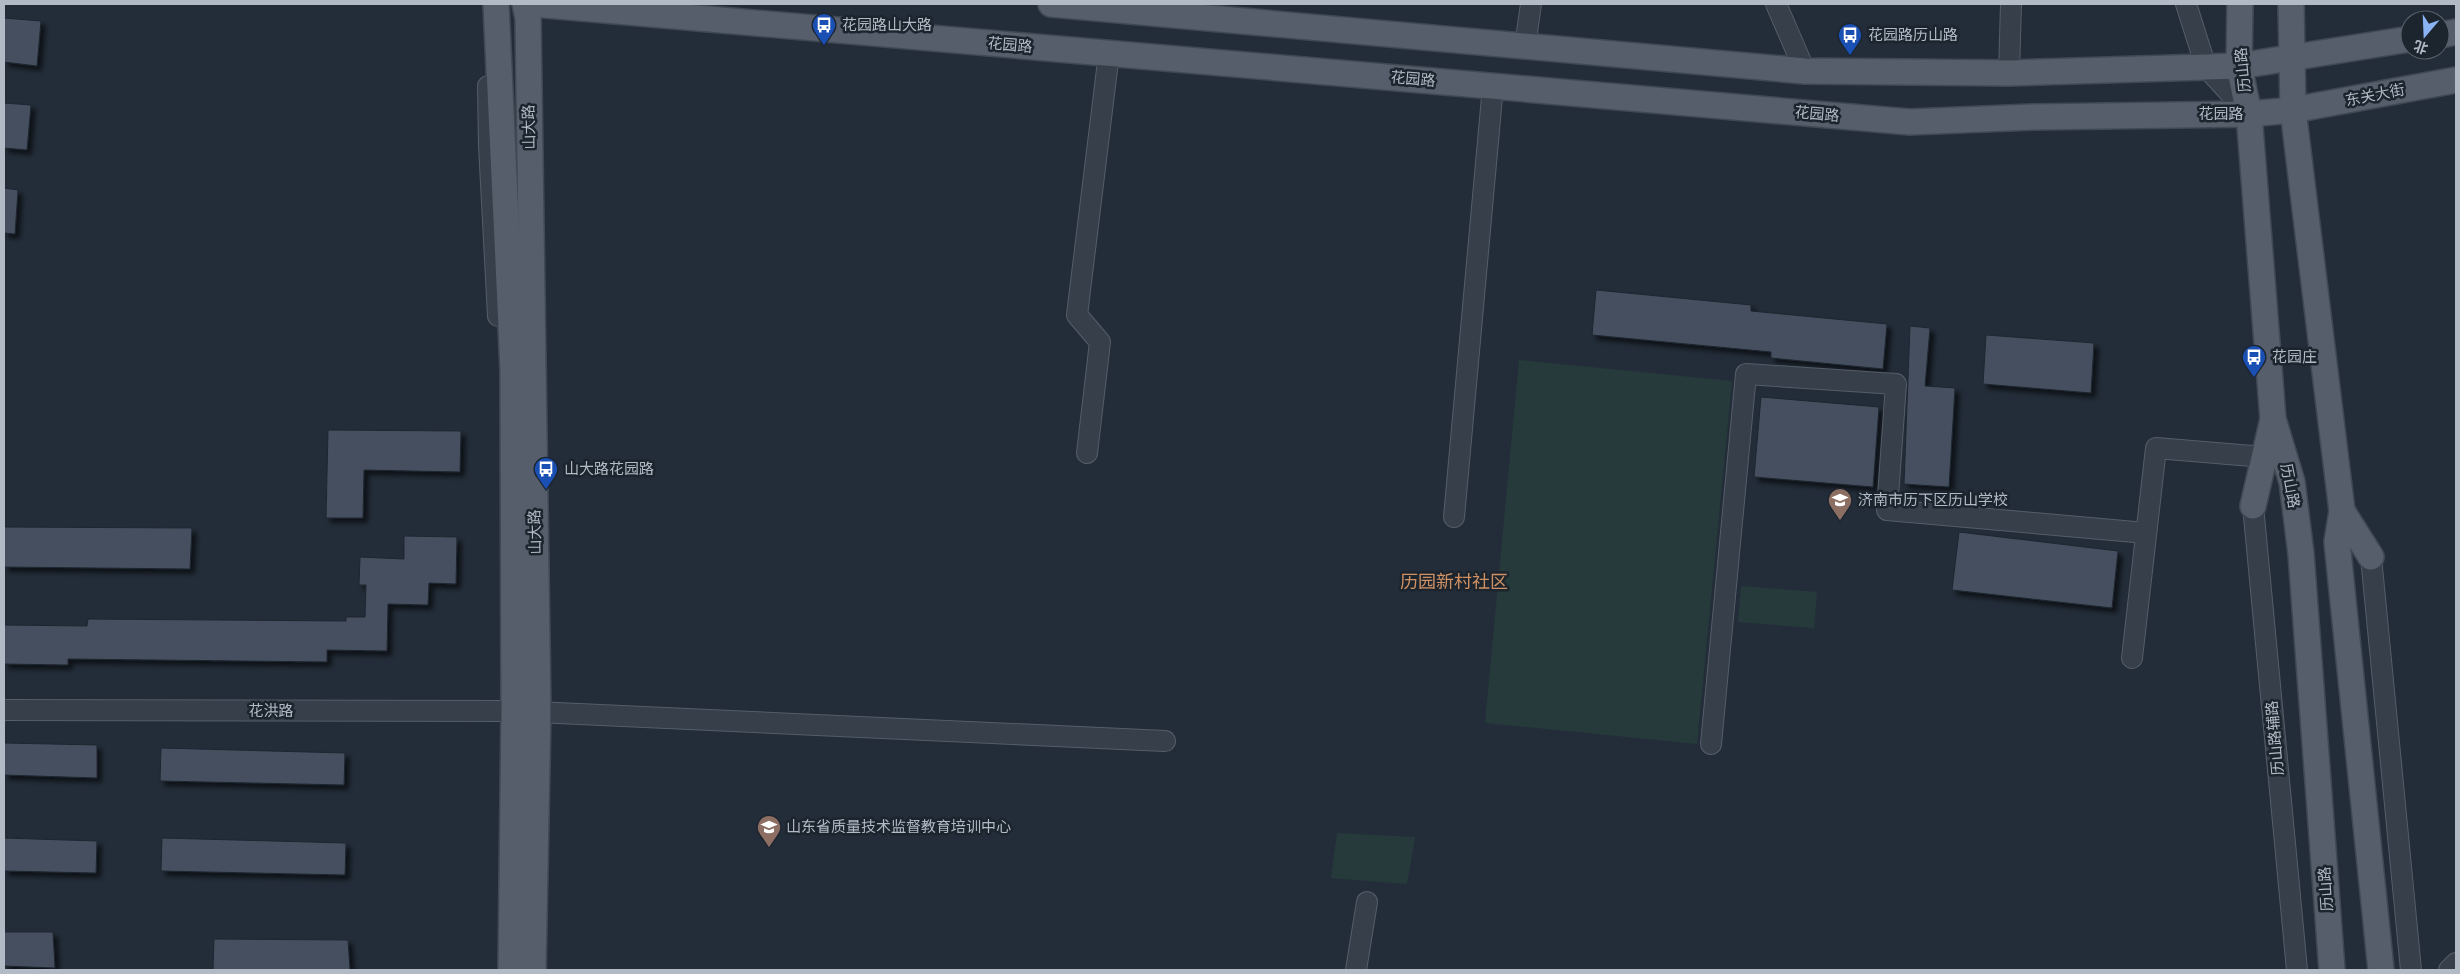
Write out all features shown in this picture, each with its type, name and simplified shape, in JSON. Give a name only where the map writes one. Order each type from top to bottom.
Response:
[{"type":"main road","name":"山大路","points":[[511,970],[526,712],[528,18],[526,4]]},
{"type":"main road","name":"花园路","points":[[534,4],[1910,122],[2033,117],[2249,114],[2293,110]]},
{"type":"main road","points":[[1051,4],[1806,71],[2009,73],[2239,66],[2400,41]]},
{"type":"main road","name":"历山路","points":[[2240,4],[2239,66],[2249,114],[2273,420],[2292,482],[2301,554],[2332,970]]},
{"type":"main road","points":[[2291,4],[2293,110],[2342,511],[2337,542],[2381,970]]},
{"type":"main road","name":"山大路","points":[[491,10],[513,370],[526,712],[533,970]]},
{"type":"main road","name":"东关大街","points":[[2293,110],[2456,80]]},
{"type":"main road","points":[[2253,506],[2273,420]]},
{"type":"main road","points":[[2342,511],[2371,557]]},
{"type":"street","points":[[1526,46],[1531,4]]},
{"type":"street","points":[[1776,4],[1806,71]]},
{"type":"street","points":[[2009,73],[2011,4]]},
{"type":"street","points":[[2186,4],[2206,67],[2249,114]]},
{"type":"street","points":[[1087,453],[1100,342],[1078,315],[1109,53]]},
{"type":"street","points":[[1454,518],[1493,86]]},
{"type":"street","points":[[1711,744],[1746,374],[1896,384],[1887,510],[2146,533]]},
{"type":"street","points":[[2132,658],[2156,448],[2264,457]]},
{"type":"street","name":"历山路辅路","points":[[2253,506],[2297,970]]},
{"type":"street","points":[[2371,557],[2411,970]]},
{"type":"street","name":"花洪路","points":[[4,710],[526,712],[1164,741]]},
{"type":"street","points":[[1356,970],[1367,902]]},
{"type":"street","points":[[2449,970],[2456,963]]},
{"type":"green space","points":[[1519,360],[1732,381],[1697,744],[1485,723]]},
{"type":"green space","points":[[1741,586],[1817,592],[1814,628],[1738,622]]},
{"type":"green space","points":[[1337,833],[1415,837],[1407,884],[1331,878]]},
{"type":"building","points":[[4,18],[41,21],[37,66],[4,62]]},
{"type":"building","points":[[4,103],[31,105],[27,150],[4,148]]},
{"type":"building","points":[[4,188],[18,190],[15,234],[4,233]]},
{"type":"building","points":[[1596,290],[1751,305],[1751,311],[1887,324],[1883,369],[1771,358],[1771,352],[1592,335]]},
{"type":"building","points":[[1910,326],[1930,328],[1925,386],[1955,388],[1949,487],[1904,484]]},
{"type":"building","points":[[1986,335],[2094,343],[2091,393],[1983,384]]},
{"type":"building","points":[[1761,397],[1879,407],[1873,487],[1754,477]]},
{"type":"building","points":[[328,430],[461,431],[460,472],[364,470],[363,518],[326,518]]},
{"type":"building","points":[[4,527],[192,528],[190,569],[4,567]]},
{"type":"building","points":[[1959,532],[2118,551],[2112,608],[1952,590]]},
{"type":"building","points":[[404,536],[457,537],[456,584],[429,583],[428,605],[388,604],[387,651],[327,650],[327,662],[68,659],[68,665],[4,664],[4,625],[87,626],[88,619],[346,621],[346,617],[365,617],[366,585],[359,585],[360,557],[404,559]]},
{"type":"building","points":[[4,743],[97,745],[97,778],[4,775]]},
{"type":"building","points":[[161,748],[345,753],[344,785],[160,781]]},
{"type":"building","points":[[4,838],[97,841],[96,873],[4,871]]},
{"type":"building","points":[[162,838],[346,843],[345,875],[161,871]]},
{"type":"building","points":[[4,932],[53,932],[55,968],[4,966]]},
{"type":"building","points":[[214,939],[348,940],[350,970],[213,970]]},
{"type":"place","name":"花园路山大路","points":[[824,46]]},
{"type":"place","name":"花园路历山路","points":[[1850,56]]},
{"type":"place","name":"花园庄","points":[[2254,378]]},
{"type":"place","name":"山大路花园路","points":[[546,490]]},
{"type":"place","name":"济南市历下区历山学校","points":[[1840,521]]},
{"type":"place","name":"山东省质量技术监督教育培训中心","points":[[769,848]]},
{"type":"district","name":"历园新村社区","points":[[1454,582]]}]
